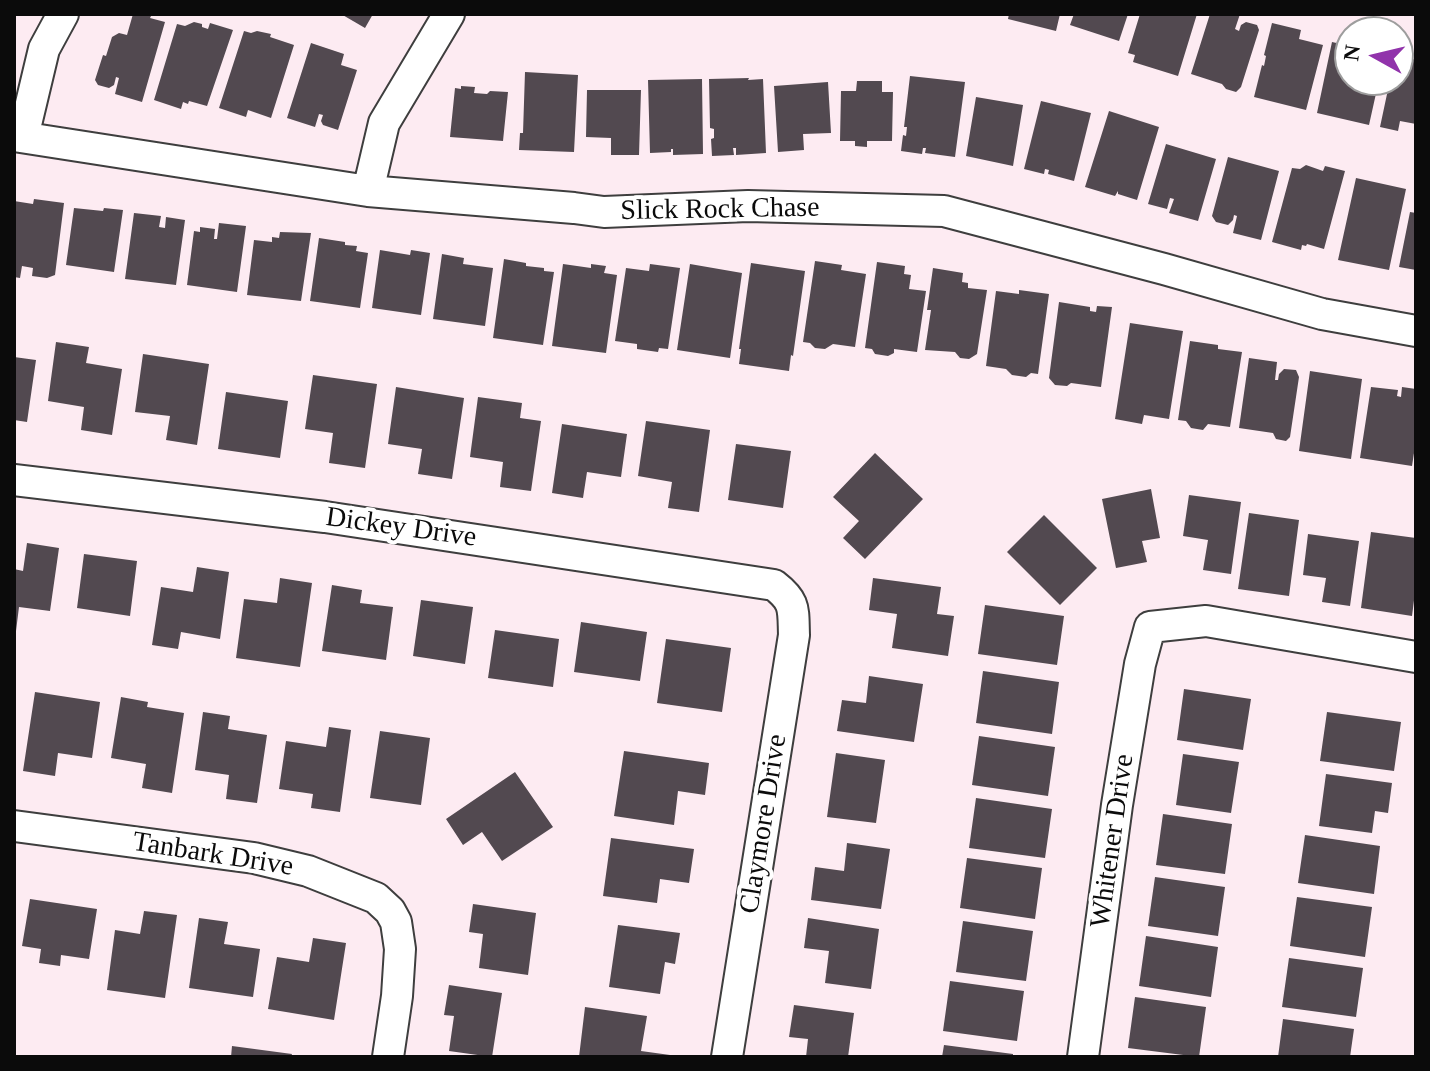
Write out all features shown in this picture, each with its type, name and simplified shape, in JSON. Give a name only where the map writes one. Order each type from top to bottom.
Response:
[{"type":"street","points":[[19,137],[44,49],[63,14]]},
{"type":"street","points":[[368,191],[384,123],[449,14]]},
{"type":"street","name":"Slick Rock Chase","points":[[19,137],[368,191],[604,212],[748,206],[944,211],[1322,314],[1416,331]]},
{"type":"street","name":"Dickey Drive","points":[[14,480],[325,517],[774,585],[785,593]]},
{"type":"street","name":"Claymore Drive","points":[[727,1057],[794,635],[793,605],[785,593]]},
{"type":"street","name":"Whitener Drive","points":[[1083,1057],[1117,805],[1140,664],[1150,627],[1206,621],[1416,657]]},
{"type":"street","name":"Tanbark Drive","points":[[14,826],[254,858],[308,871],[376,898],[390,911],[396,922],[400,949],[388,1057]]},
{"type":"building","points":[[133,14],[145,14],[165,22],[142,102],[115,94],[119,78],[116,77],[114,85],[109,88],[98,85],[95,80],[112,37],[119,33],[127,35]]},
{"type":"building","points":[[341,14],[373,14],[365,28]]},
{"type":"building","points":[[1009,14],[1060,14],[1056,31],[1008,19]]},
{"type":"building","points":[[1074,14],[1128,14],[1119,41],[1070,25]]},
{"type":"building","points":[[1140,14],[1197,14],[1178,76],[1133,62],[1135,55],[1128,53]]},
{"type":"building","points":[[1210,14],[1240,14],[1235,29],[1239,31],[1246,22],[1257,25],[1259,30],[1241,87],[1236,92],[1191,74]]},
{"type":"building","points":[[194,22],[208,29],[210,23],[233,30],[207,106],[189,101],[188,104],[183,102],[181,109],[154,100],[177,24],[185,26]]},
{"type":"building","points":[[1272,23],[1301,30],[1299,39],[1323,45],[1306,110],[1254,97]]},
{"type":"building","points":[[244,31],[271,34],[270,37],[294,45],[271,118],[248,110],[246,117],[219,108]]},
{"type":"building","points":[[1334,42],[1334,96],[1375,96],[1369,125],[1317,113]]},
{"type":"building","points":[[311,43],[344,54],[341,65],[357,70],[338,130],[323,125],[323,115],[319,114],[315,127],[287,118]]},
{"type":"building","points":[[1416,60],[1416,124],[1400,121],[1398,131],[1380,127],[1387,96],[1414,96]]},
{"type":"building","points":[[525,72],[578,75],[574,152],[519,150],[520,133],[523,133]]},
{"type":"building","points":[[910,76],[965,82],[955,157],[925,153],[926,148],[923,148],[922,154],[901,151],[903,135],[906,136],[907,127],[904,127]]},
{"type":"building","points":[[702,79],[703,154],[673,155],[673,149],[671,152],[650,153],[648,80]]},
{"type":"building","points":[[709,79],[763,79],[766,153],[736,155],[736,148],[733,148],[734,155],[712,156],[714,129],[710,128]]},
{"type":"building","points":[[857,81],[882,81],[882,92],[893,92],[892,141],[867,141],[867,147],[855,146],[855,141],[840,141],[841,91],[856,91]]},
{"type":"building","points":[[828,82],[831,133],[803,134],[804,150],[778,152],[774,86]]},
{"type":"building","points":[[461,86],[475,87],[474,93],[508,92],[503,141],[450,137],[455,88],[461,89]]},
{"type":"building","points":[[587,90],[641,90],[639,155],[611,155],[611,138],[586,137]]},
{"type":"building","points":[[976,97],[1023,105],[1013,166],[966,156]]},
{"type":"building","points":[[1041,101],[1091,113],[1074,181],[1048,174],[1049,170],[1045,169],[1044,174],[1024,169]]},
{"type":"building","points":[[1109,111],[1159,127],[1137,200],[1118,194],[1118,191],[1115,196],[1085,187]]},
{"type":"building","points":[[1166,144],[1216,159],[1198,221],[1169,213],[1174,199],[1170,198],[1167,209],[1148,204]]},
{"type":"building","points":[[1228,157],[1279,171],[1261,240],[1233,233],[1237,216],[1234,215],[1228,225],[1216,222],[1212,216]]},
{"type":"building","points":[[1306,165],[1323,171],[1325,166],[1345,171],[1324,249],[1307,244],[1302,245],[1301,250],[1272,242],[1292,168],[1300,169]]},
{"type":"building","points":[[1356,178],[1406,189],[1389,270],[1338,260]]},
{"type":"building","points":[[34,199],[64,203],[55,275],[47,278],[32,276],[33,268],[22,266],[20,278],[14,277],[14,201],[33,204]]},
{"type":"building","points":[[74,208],[123,210],[114,272],[66,265]]},
{"type":"building","points":[[1410,212],[1416,213],[1416,270],[1399,267]]},
{"type":"building","points":[[134,213],[161,216],[159,227],[165,228],[166,217],[185,220],[176,285],[125,279]]},
{"type":"building","points":[[219,223],[246,226],[237,292],[187,285],[194,231],[200,232],[200,227],[215,229],[214,239],[217,239]]},
{"type":"building","points":[[280,232],[311,233],[301,301],[247,295],[254,240],[272,242],[272,237],[279,238]]},
{"type":"building","points":[[319,238],[345,242],[345,245],[357,246],[356,251],[368,253],[360,308],[310,301]]},
{"type":"building","points":[[380,250],[410,255],[411,250],[430,253],[421,315],[372,308]]},
{"type":"building","points":[[442,254],[464,258],[463,264],[493,268],[485,326],[433,319]]},
{"type":"building","points":[[504,259],[554,272],[543,345],[493,338]]},
{"type":"building","points":[[815,261],[842,265],[841,270],[866,274],[855,347],[833,344],[825,349],[803,342]]},
{"type":"building","points":[[877,262],[905,266],[904,274],[911,275],[909,289],[926,291],[917,352],[894,349],[894,353],[888,356],[865,348]]},
{"type":"building","points":[[751,263],[805,271],[789,371],[739,364]]},
{"type":"building","points":[[563,264],[591,268],[591,264],[606,266],[604,273],[617,275],[606,353],[552,346]]},
{"type":"building","points":[[650,264],[680,268],[668,349],[659,348],[658,352],[637,349],[637,344],[615,341],[626,268],[649,271]]},
{"type":"building","points":[[690,264],[742,273],[730,358],[677,350]]},
{"type":"building","points":[[933,268],[963,273],[962,282],[968,283],[968,288],[987,290],[977,354],[969,359],[960,358],[955,352],[925,350]]},
{"type":"building","points":[[1019,290],[1049,294],[1038,374],[1031,373],[1026,377],[1012,375],[1006,369],[986,366],[996,291],[1019,294]]},
{"type":"building","points":[[1059,302],[1090,307],[1090,311],[1096,312],[1097,306],[1112,307],[1101,387],[1071,383],[1067,386],[1055,385],[1049,378]]},
{"type":"building","points":[[1130,323],[1183,331],[1169,419],[1144,415],[1142,424],[1115,419]]},
{"type":"building","points":[[1190,341],[1242,352],[1230,427],[1208,424],[1203,430],[1191,428],[1186,421],[1178,420]]},
{"type":"building","points":[[56,342],[89,347],[86,363],[122,369],[112,435],[81,430],[84,407],[48,401]]},
{"type":"building","points":[[143,354],[209,364],[197,445],[166,440],[170,416],[135,412]]},
{"type":"building","points":[[14,357],[36,360],[27,422],[14,420]]},
{"type":"building","points":[[1249,358],[1277,362],[1275,380],[1284,369],[1296,370],[1299,377],[1290,437],[1286,441],[1276,439],[1273,433],[1239,428]]},
{"type":"building","points":[[1310,371],[1362,379],[1351,459],[1299,451]]},
{"type":"building","points":[[313,375],[377,384],[365,468],[329,463],[333,433],[305,429]]},
{"type":"building","points":[[396,387],[464,398],[452,479],[418,474],[422,449],[388,444]]},
{"type":"building","points":[[1371,387],[1398,390],[1397,396],[1401,397],[1402,387],[1416,389],[1416,440],[1412,466],[1360,458]]},
{"type":"building","points":[[226,392],[288,401],[280,458],[218,449]]},
{"type":"building","points":[[478,397],[522,403],[520,418],[541,421],[531,491],[500,487],[503,462],[470,457]]},
{"type":"building","points":[[646,421],[710,430],[699,512],[668,508],[672,482],[638,476]]},
{"type":"building","points":[[562,424],[627,434],[621,477],[587,472],[583,498],[552,493]]},
{"type":"building","points":[[736,444],[791,451],[783,508],[728,500]]},
{"type":"building","points":[[875,453],[923,499],[865,559],[843,538],[859,521],[833,497]]},
{"type":"building","points":[[1151,489],[1160,538],[1142,541],[1147,562],[1116,568],[1102,499]]},
{"type":"building","points":[[1189,495],[1241,502],[1231,574],[1203,570],[1208,540],[1183,536]]},
{"type":"building","points":[[1249,513],[1299,520],[1289,596],[1238,589]]},
{"type":"building","points":[[1044,515],[1097,568],[1060,605],[1007,552]]},
{"type":"building","points":[[1371,532],[1416,538],[1416,585],[1412,616],[1361,608]]},
{"type":"building","points":[[1308,534],[1359,541],[1350,606],[1322,602],[1326,578],[1303,575]]},
{"type":"building","points":[[27,543],[59,548],[50,611],[19,607],[14,631],[14,569],[23,571]]},
{"type":"building","points":[[84,554],[137,561],[130,616],[77,608]]},
{"type":"building","points":[[197,567],[229,572],[220,639],[181,632],[178,649],[152,645],[161,587],[193,592]]},
{"type":"building","points":[[280,578],[312,583],[300,667],[236,658],[244,599],[277,603]]},
{"type":"building","points":[[873,578],[941,587],[937,614],[954,616],[948,656],[892,648],[897,614],[869,610]]},
{"type":"building","points":[[332,585],[362,590],[360,603],[393,607],[386,660],[322,651]]},
{"type":"building","points":[[421,600],[473,607],[465,664],[413,656]]},
{"type":"building","points":[[985,605],[1064,616],[1057,665],[978,654]]},
{"type":"building","points":[[581,622],[647,632],[640,681],[574,672]]},
{"type":"building","points":[[495,630],[559,639],[553,687],[488,678]]},
{"type":"building","points":[[666,639],[731,648],[722,712],[657,703]]},
{"type":"building","points":[[983,671],[1059,682],[1052,734],[976,723]]},
{"type":"building","points":[[869,676],[923,684],[914,742],[837,731],[842,700],[866,703]]},
{"type":"building","points":[[1184,689],[1251,699],[1243,750],[1177,740]]},
{"type":"building","points":[[35,692],[100,702],[92,758],[58,753],[55,776],[23,771]]},
{"type":"building","points":[[121,697],[148,702],[147,707],[184,713],[172,793],[142,788],[146,764],[111,758]]},
{"type":"building","points":[[203,712],[230,716],[228,729],[267,735],[257,803],[226,799],[229,775],[195,770]]},
{"type":"building","points":[[1327,712],[1401,722],[1394,771],[1320,761]]},
{"type":"building","points":[[329,727],[351,730],[340,812],[311,808],[313,794],[279,789],[286,741],[326,747]]},
{"type":"building","points":[[380,731],[430,738],[421,805],[370,798]]},
{"type":"building","points":[[979,736],[1055,747],[1048,796],[972,785]]},
{"type":"building","points":[[624,751],[709,763],[705,795],[678,791],[674,825],[614,816]]},
{"type":"building","points":[[836,753],[885,760],[876,823],[827,817]]},
{"type":"building","points":[[1183,754],[1239,762],[1231,813],[1176,805]]},
{"type":"building","points":[[515,772],[553,827],[502,861],[482,832],[463,845],[446,819]]},
{"type":"building","points":[[1326,774],[1392,783],[1388,813],[1375,811],[1372,833],[1319,826]]},
{"type":"building","points":[[976,798],[1052,809],[1045,858],[969,848]]},
{"type":"building","points":[[1163,814],[1232,824],[1225,874],[1156,865]]},
{"type":"building","points":[[1305,835],[1380,846],[1374,894],[1298,883]]},
{"type":"building","points":[[611,838],[694,849],[689,883],[660,879],[657,903],[603,896]]},
{"type":"building","points":[[847,843],[890,849],[881,909],[811,900],[815,867],[844,871]]},
{"type":"building","points":[[967,858],[1042,868],[1035,919],[960,908]]},
{"type":"building","points":[[1155,877],[1225,887],[1218,936],[1148,926]]},
{"type":"building","points":[[1297,897],[1372,907],[1365,957],[1290,946]]},
{"type":"building","points":[[30,899],[97,909],[89,959],[61,955],[60,966],[39,963],[41,949],[22,946]]},
{"type":"building","points":[[473,904],[536,913],[528,975],[479,968],[483,934],[469,932]]},
{"type":"building","points":[[144,911],[177,915],[165,998],[107,990],[115,930],[140,934]]},
{"type":"building","points":[[199,918],[228,922],[224,944],[260,949],[253,997],[189,988]]},
{"type":"building","points":[[808,918],[879,929],[871,989],[825,983],[829,951],[804,948]]},
{"type":"building","points":[[963,921],[1033,931],[1026,981],[956,972]]},
{"type":"building","points":[[618,925],[680,933],[675,964],[665,962],[660,994],[609,987]]},
{"type":"building","points":[[1146,936],[1218,947],[1211,997],[1139,986]]},
{"type":"building","points":[[313,938],[346,943],[334,1020],[268,1009],[277,957],[309,962]]},
{"type":"building","points":[[1289,958],[1363,968],[1356,1017],[1282,1007]]},
{"type":"building","points":[[950,981],[1024,991],[1017,1041],[943,1031]]},
{"type":"building","points":[[449,985],[502,993],[492,1057],[449,1051],[454,1016],[444,1015]]},
{"type":"building","points":[[1135,997],[1206,1007],[1199,1057],[1128,1048]]},
{"type":"building","points":[[794,1005],[854,1013],[848,1057],[806,1057],[808,1039],[789,1037]]},
{"type":"building","points":[[585,1007],[647,1016],[641,1051],[670,1057],[579,1057]]},
{"type":"building","points":[[1283,1019],[1354,1029],[1350,1057],[1278,1057]]},
{"type":"building","points":[[944,1045],[1013,1054],[1013,1057],[942,1057]]},
{"type":"building","points":[[232,1046],[292,1054],[291,1057],[231,1057]]}]
